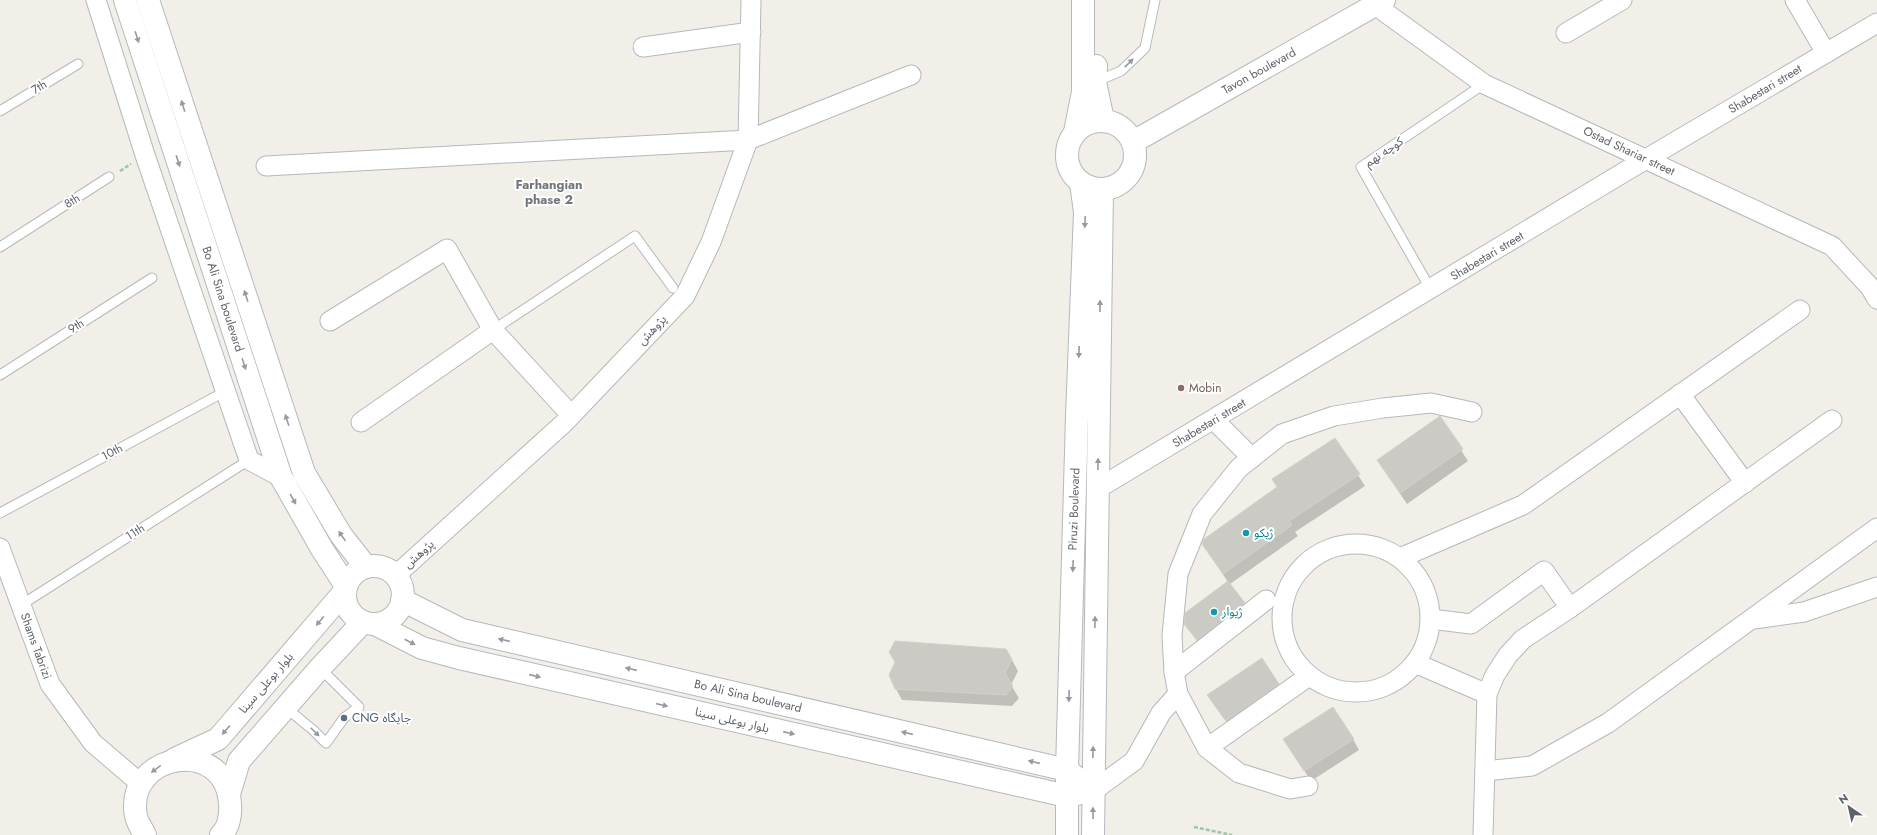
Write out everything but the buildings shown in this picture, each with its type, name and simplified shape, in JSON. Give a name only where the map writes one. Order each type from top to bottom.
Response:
[{"type":"street","points":[[96,0],[145,155],[224,392],[249,460],[280,477]]},
{"type":"street","name":"Bo Ali Sina boulevard","points":[[125,0],[280,477],[346,588]]},
{"type":"street","name":"Bo Ali Sina boulevard","points":[[148,0],[304,473],[341,535],[366,567]]},
{"type":"street","name":"پژوهش","points":[[395,576],[571,415],[685,296],[712,242],[748,140],[751,0]]},
{"type":"street","points":[[1075,132],[1083,92],[1083,0]]},
{"type":"street","points":[[1097,0],[1095,82],[1103,120]]},
{"type":"street","points":[[1566,33],[1622,0]]},
{"type":"street","points":[[1795,0],[1826,53]]},
{"type":"street","name":"Ostad Shariar street","points":[[1380,3],[1484,84],[1832,246],[1870,287],[1877,299]]},
{"type":"street","name":"Tavon boulevard","points":[[1133,142],[1380,3]]},
{"type":"street","name":"Shabestari street","points":[[1097,489],[1431,290],[1646,159],[1877,23]]},
{"type":"street","points":[[643,47],[751,32]]},
{"type":"street","points":[[266,166],[748,140],[911,75]]},
{"type":"street","points":[[1103,120],[1116,124],[1126,131],[1133,142],[1136,155],[1133,168],[1126,179],[1115,186],[1102,190],[1091,188],[1081,183],[1073,176],[1067,160],[1069,142],[1075,132],[1083,125],[1093,121],[1103,120]]},
{"type":"street","name":"Piruzi Boulevard","points":[[1067,835],[1067,770],[1077,416],[1085,212],[1081,183]]},
{"type":"street","name":"Piruzi Boulevard","points":[[1093,835],[1102,190]]},
{"type":"street","points":[[330,321],[447,249],[493,330],[571,415]]},
{"type":"street","points":[[1400,558],[1523,505],[1800,310]]},
{"type":"street","points":[[361,422],[493,330]]},
{"type":"street","points":[[1680,394],[1745,483]]},
{"type":"street","points":[[1308,786],[1290,789],[1239,773],[1207,748],[1178,694],[1174,672],[1172,636],[1178,574],[1202,514],[1239,468],[1282,434],[1334,416],[1383,408],[1431,403],[1472,412]]},
{"type":"street","points":[[1214,420],[1252,458]]},
{"type":"street","points":[[1483,835],[1487,694],[1495,675],[1508,655],[1523,639],[1570,608],[1832,420]]},
{"type":"street","points":[[1485,771],[1532,766],[1608,723],[1877,528]]},
{"type":"street","points":[[1352,543],[1377,546],[1400,558],[1417,574],[1427,596],[1431,619],[1426,642],[1415,663],[1398,679],[1377,689],[1353,692],[1330,688],[1309,676],[1292,657],[1283,634],[1282,608],[1290,584],[1305,563],[1327,549],[1352,543]]},
{"type":"street","name":"Shams Tabrizi","points":[[0,548],[50,684],[93,743],[141,784]]},
{"type":"street","points":[[376,566],[386,569],[395,576],[402,587],[402,600],[398,612],[388,621],[369,623],[352,615],[346,604],[346,588],[351,577],[366,567],[376,566]]},
{"type":"street","points":[[1431,619],[1471,624],[1544,571],[1570,608]]},
{"type":"street","points":[[1751,620],[1804,612],[1877,587]]},
{"type":"street","name":"بلوار بوعلی سینا","points":[[141,784],[156,768],[218,739],[346,588]]},
{"type":"street","name":"Bo Ali Sina boulevard","points":[[402,600],[462,630],[1067,770],[1093,791]]},
{"type":"street","points":[[1174,672],[1266,600]]},
{"type":"street","points":[[229,794],[239,761],[320,668],[369,623]]},
{"type":"street","name":"بلوار بوعلی سینا","points":[[369,623],[422,648],[459,658],[1067,796],[1093,791]]},
{"type":"street","points":[[1415,663],[1487,694]]},
{"type":"street","points":[[1207,748],[1309,676]]},
{"type":"street","points":[[1093,791],[1134,761],[1161,713],[1178,694]]},
{"type":"street","points":[[175,759],[193,760],[209,766],[222,778],[229,794],[231,814],[221,835]]},
{"type":"street","points":[[136,829],[136,799],[141,784]]},
{"type":"lane","points":[[1095,82],[1121,71],[1145,48],[1155,0]]},
{"type":"lane","name":"7th","points":[[0,111],[78,64]]},
{"type":"lane","name":"کوچه نهم","points":[[1431,290],[1361,167],[1484,84]]},
{"type":"lane","name":"8th","points":[[0,247],[109,178]]},
{"type":"lane","points":[[493,330],[635,236],[673,288]]},
{"type":"lane","name":"9th","points":[[0,374],[152,278]]},
{"type":"lane","name":"10th","points":[[0,513],[224,392]]},
{"type":"lane","name":"11th","points":[[21,605],[249,460]]},
{"type":"lane","points":[[285,707],[314,730],[326,743],[344,718],[359,707],[320,668]]},
{"type":"path","points":[[109,178],[145,155]]},
{"type":"path","points":[[1194,828],[1232,835]]},
{"type":"place","name":"Mobin","points":[[1181,388]]},
{"type":"place","name":"ژیکو","points":[[1246,533]]},
{"type":"place","name":"ژیوار","points":[[1214,612]]},
{"type":"place","name":"CNG جایگاه","points":[[344,718]]},
{"type":"district","name":"Farhangian phase 2","points":[[549,192]]}]
